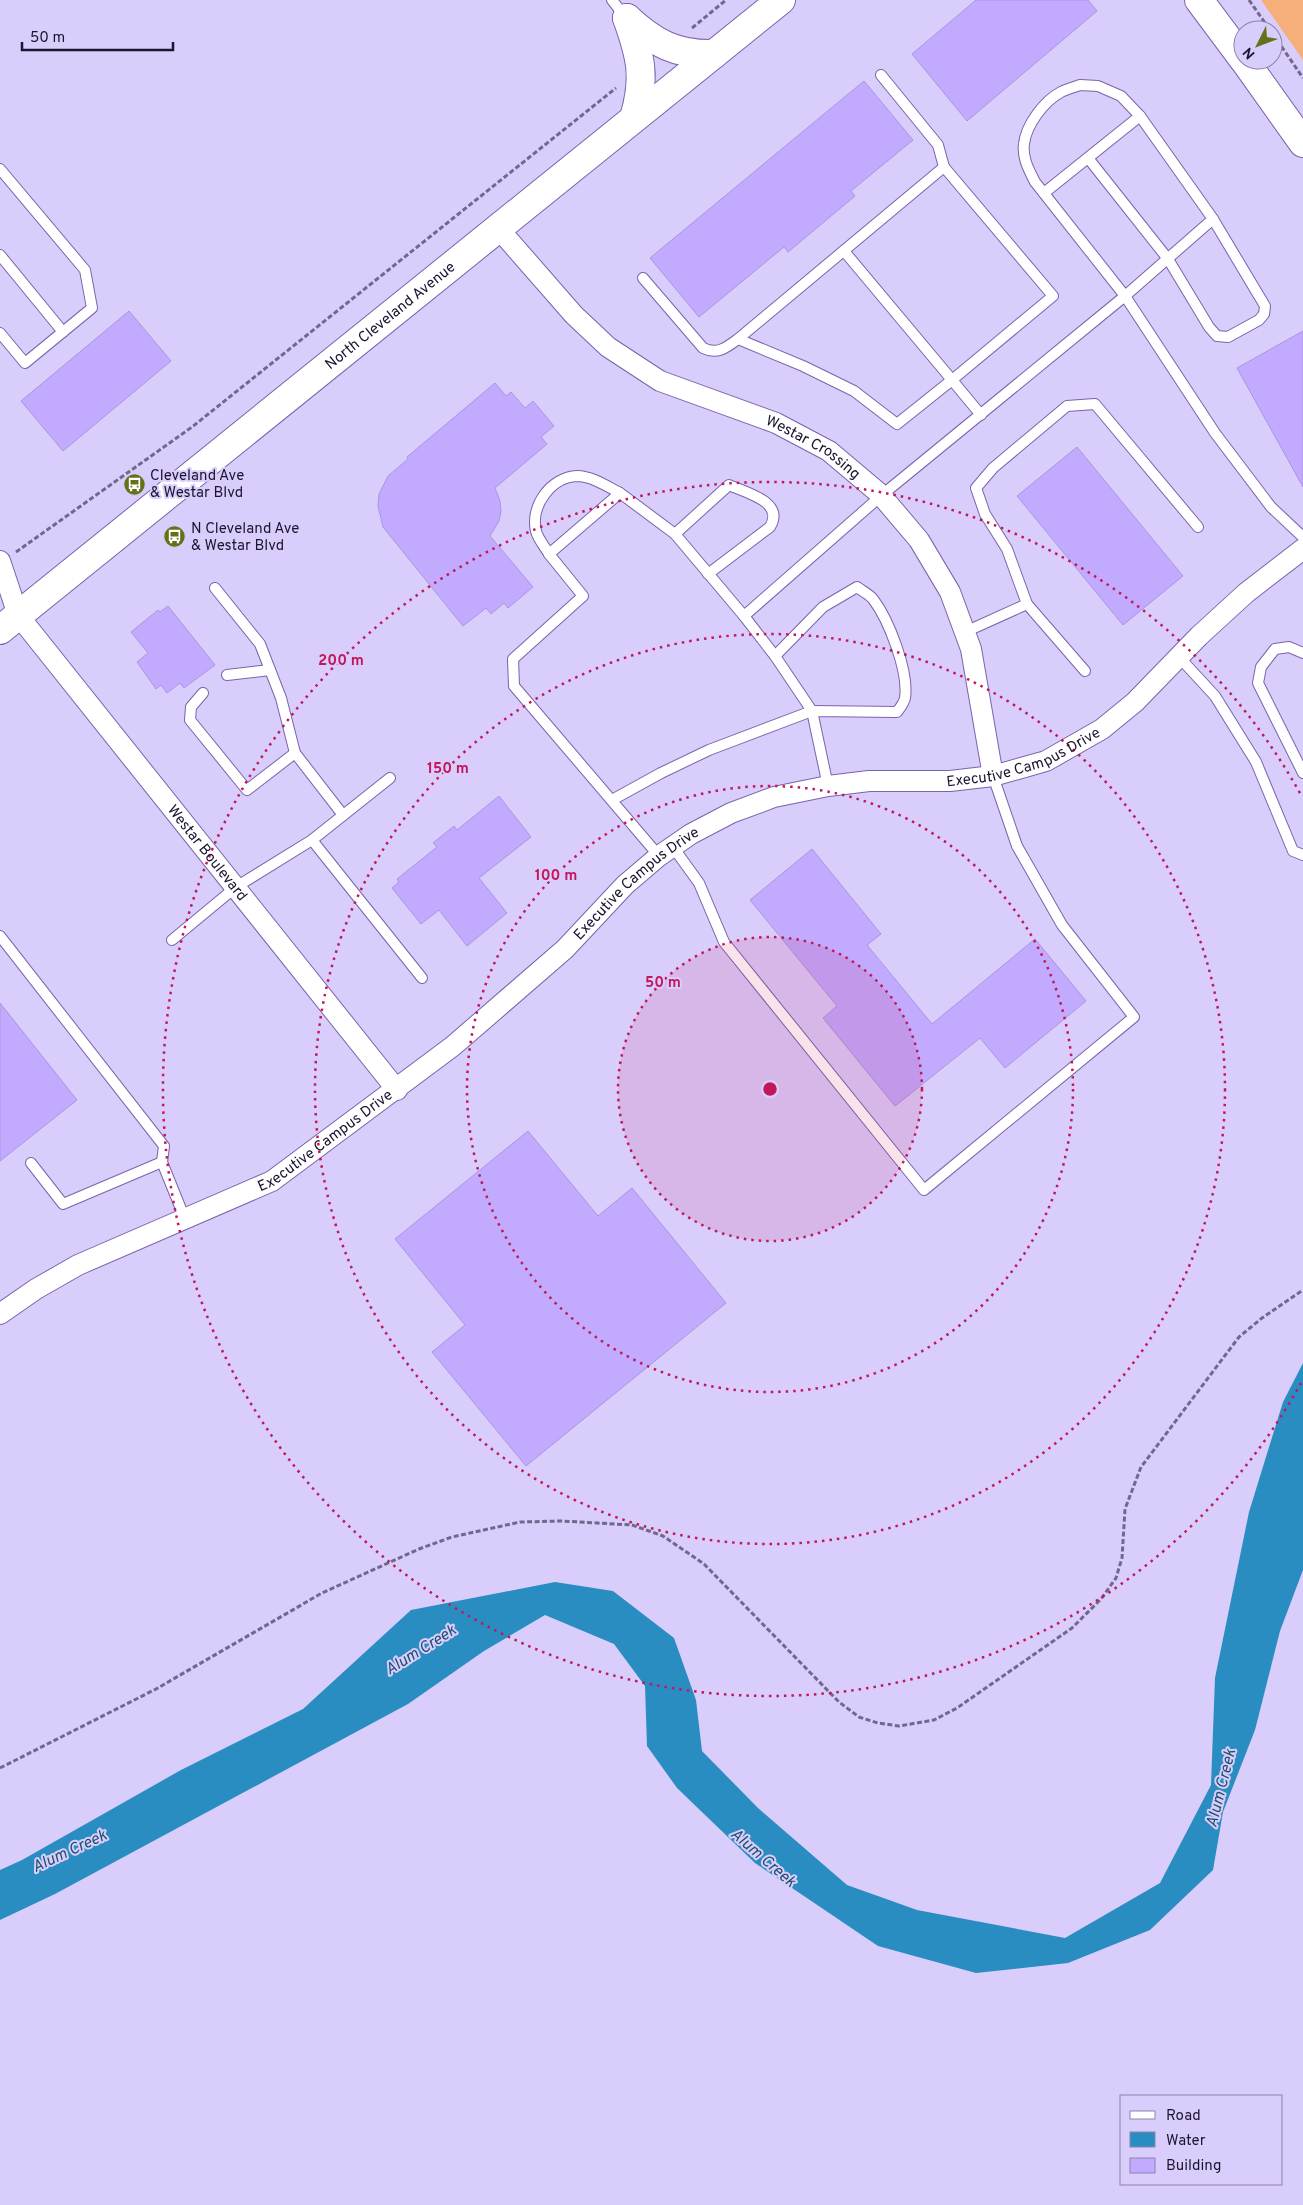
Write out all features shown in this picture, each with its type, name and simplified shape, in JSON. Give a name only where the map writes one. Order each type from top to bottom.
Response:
[{"type":"main road","name":"North Cleveland Avenue","points":[[6,617],[498,228],[781,0]]},
{"type":"main road","points":[[1199,0],[1233,46]]},
{"type":"main road","points":[[619,9],[645,36],[668,48],[698,54],[714,54]]},
{"type":"main road","points":[[619,9],[636,43],[641,67],[641,94],[634,118]]},
{"type":"main road","points":[[1250,70],[1303,143]]},
{"type":"street","name":"Westar Crossing","points":[[498,228],[574,315],[608,347],[660,381],[776,422],[829,452],[882,496],[919,540],[950,592],[971,649],[993,776]]},
{"type":"street","name":"Executive Campus Drive","points":[[0,1314],[36,1289],[78,1265],[272,1181],[454,1046],[566,949],[625,885],[666,851],[691,834],[731,813],[774,798],[828,786],[869,781],[950,781],[993,776],[1046,761],[1102,729],[1135,702],[1246,593],[1303,549]]},
{"type":"street","name":"Westar Boulevard","points":[[1,562],[6,617],[236,887],[397,1090]]},
{"type":"lane","points":[[738,340],[803,366],[854,392],[897,424],[1053,296],[944,167],[938,144],[881,75]]},
{"type":"lane","points":[[1088,158],[1168,258],[1209,327],[1217,336],[1228,337],[1259,320],[1264,314],[1265,306],[1213,219],[1140,116],[1121,96],[1098,86],[1080,85],[1061,92],[1045,104],[1031,124],[1024,144],[1026,164],[1035,182],[1125,296],[1215,433],[1271,507],[1303,537]]},
{"type":"lane","points":[[1044,193],[1140,116]]},
{"type":"lane","points":[[642,278],[703,348],[712,352],[721,350],[738,340],[944,167]]},
{"type":"lane","points":[[0,169],[85,270],[92,308],[25,363],[0,333]]},
{"type":"lane","points":[[744,616],[882,496],[1125,296],[1213,219]]},
{"type":"lane","points":[[844,251],[981,415]]},
{"type":"lane","points":[[0,256],[63,332]]},
{"type":"lane","points":[[1085,671],[1027,604],[1007,549],[985,514],[976,488],[994,468],[1066,406],[1095,404],[1198,527]]},
{"type":"lane","points":[[828,786],[812,711],[775,656],[675,534],[620,493],[594,480],[577,476],[549,488],[540,500],[535,515],[536,531],[549,554],[583,596],[513,659],[514,686],[612,800],[699,883],[724,942],[924,1190],[1134,1017],[1062,925],[1017,846],[993,776]]},
{"type":"lane","points":[[675,534],[729,486],[768,503],[774,510],[775,519],[770,527],[708,574]]},
{"type":"lane","points":[[549,554],[620,493]]},
{"type":"lane","points":[[612,800],[661,772],[709,750],[812,711],[897,712],[905,700],[905,687],[898,652],[887,619],[872,596],[857,587],[823,607],[775,656]]},
{"type":"lane","points":[[215,588],[260,644],[281,698],[295,752],[343,815]]},
{"type":"lane","points":[[964,632],[1027,604]]},
{"type":"lane","points":[[1303,653],[1290,647],[1275,649],[1261,667],[1258,683],[1303,774]]},
{"type":"lane","points":[[1179,657],[1215,696],[1256,762],[1293,851],[1303,855]]},
{"type":"lane","points":[[227,675],[270,670]]},
{"type":"lane","points":[[203,693],[191,707],[190,720],[247,790],[295,752]]},
{"type":"lane","points":[[172,940],[236,887],[312,840],[390,778]]},
{"type":"lane","points":[[312,840],[422,978]]},
{"type":"lane","points":[[0,936],[164,1146],[162,1162],[185,1220]]},
{"type":"lane","points":[[30,1163],[63,1204],[162,1162]]},
{"type":"path","points":[[668,48],[726,0]]},
{"type":"path","points":[[1249,0],[1263,20]]},
{"type":"path","points":[[1283,49],[1303,78]]},
{"type":"path","points":[[1,562],[192,427],[547,145],[641,67]]},
{"type":"path","points":[[0,1768],[156,1689],[322,1593],[419,1550],[452,1537],[510,1524],[562,1521],[632,1525],[663,1536],[704,1564],[839,1702],[859,1717],[878,1723],[899,1726],[934,1720],[957,1708],[1072,1628],[1101,1599],[1116,1578],[1122,1558],[1125,1509],[1141,1467],[1239,1337],[1262,1318],[1303,1290]]},
{"type":"shaded area","points":[[1261,0],[1303,0],[1303,60],[1283,31],[1283,20],[1275,20]]},
{"type":"water","name":"Alum Creek","points":[[1303,1363],[1303,1570],[1280,1631],[1255,1730],[1223,1812],[1213,1870],[1150,1930],[1068,1963],[976,1973],[878,1946],[755,1863],[677,1788],[647,1746],[645,1686],[614,1644],[545,1615],[484,1651],[408,1704],[55,1894],[0,1920],[0,1870],[22,1860],[181,1770],[303,1709],[411,1610],[555,1582],[613,1591],[674,1638],[696,1700],[702,1751],[758,1808],[847,1885],[917,1910],[1065,1938],[1160,1883],[1211,1785],[1215,1678],[1249,1512],[1283,1402]]},
{"type":"building","points":[[976,0],[1088,0],[1097,11],[967,121],[912,54]]},
{"type":"building","points":[[864,81],[913,140],[851,191],[855,196],[788,252],[784,247],[699,317],[650,258]]},
{"type":"building","points":[[129,311],[171,361],[63,451],[21,401]]},
{"type":"building","points":[[1303,331],[1303,487],[1237,368]]},
{"type":"building","points":[[495,383],[506,396],[511,392],[525,408],[533,401],[554,426],[541,437],[547,444],[495,488],[500,501],[501,511],[499,521],[490,536],[533,587],[508,608],[504,603],[491,614],[486,608],[463,626],[383,527],[378,506],[379,494],[388,476],[408,459],[407,457]]},
{"type":"building","points":[[1077,447],[1183,576],[1123,625],[1017,496]]},
{"type":"building","points":[[168,606],[215,665],[184,688],[180,683],[167,693],[161,685],[156,689],[137,662],[148,653],[131,632],[158,610],[160,612]]},
{"type":"building","points":[[499,796],[531,837],[479,878],[507,913],[467,946],[439,910],[421,924],[392,888],[399,882],[397,879],[437,847],[433,843],[454,826],[457,830]]},
{"type":"building","points":[[812,849],[881,934],[867,945],[932,1024],[1035,939],[1086,1001],[1005,1068],[980,1038],[895,1106],[823,1018],[837,1006],[750,900]]},
{"type":"building","points":[[0,1003],[77,1100],[0,1161]]},
{"type":"building","points":[[528,1131],[598,1216],[632,1188],[726,1303],[526,1466],[432,1352],[465,1325],[395,1239]]},
{"type":"place","name":"Cleveland Ave & Westar Blvd","points":[[134,484]]},
{"type":"place","name":"N Cleveland Ave & Westar Blvd","points":[[175,537]]}]
